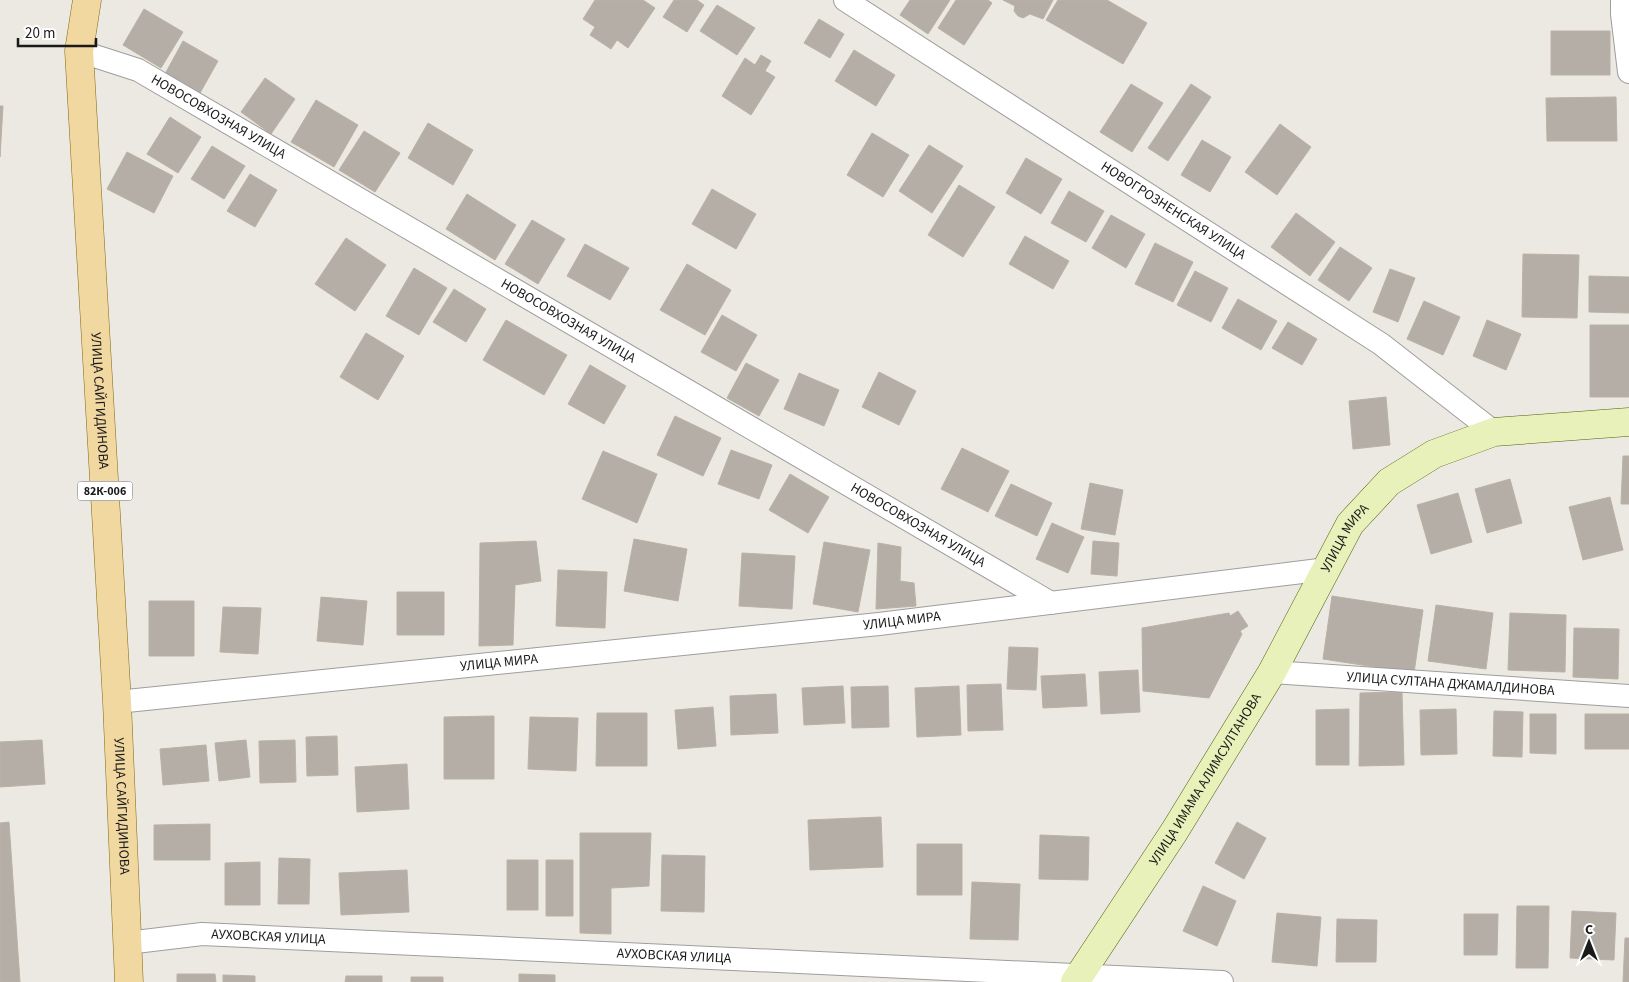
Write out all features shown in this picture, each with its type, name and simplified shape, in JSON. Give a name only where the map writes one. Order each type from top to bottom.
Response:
[{"type":"main road","name":"УЛИЦА САЙГИДИНОВА","points":[[87,0],[79,51],[117,702],[129,982]]},
{"type":"main road","name":"УЛИЦА МИРА","points":[[1327,569],[1350,524],[1389,482],[1434,454],[1494,432],[1629,422]]},
{"type":"main road","name":"УЛИЦА ИМАМА АЛИМСУЛТАНОВА","points":[[1077,979],[1174,832],[1272,672],[1327,569]]},
{"type":"street","name":"НОВОГРОЗНЕНСКАЯ УЛИЦА","points":[[845,0],[1381,344],[1494,432]]},
{"type":"street","points":[[1622,0],[1629,72]]},
{"type":"street","name":"НОВОСОВХОЗНАЯ УЛИЦА","points":[[79,51],[138,70],[1051,603]]},
{"type":"street","name":"УЛИЦА МИРА","points":[[117,702],[860,626],[1327,569]]},
{"type":"street","name":"УЛИЦА СУЛТАНА ДЖАМАЛДИНОВА","points":[[1272,672],[1629,696]]},
{"type":"street","name":"АУХОВСКАЯ УЛИЦА","points":[[127,942],[202,934],[1077,979],[1222,982]]},
{"type":"building","points":[[595,0],[643,0],[655,8],[628,48],[617,40],[611,49],[590,35],[595,27],[583,19]]},
{"type":"building","points":[[674,0],[697,0],[704,5],[687,32],[663,17]]},
{"type":"building","points":[[910,0],[950,0],[928,34],[900,15]]},
{"type":"building","points":[[956,0],[988,0],[992,3],[964,45],[938,28]]},
{"type":"building","points":[[1003,0],[1053,0],[1043,19],[1030,14],[1023,18],[1018,16],[1014,11],[1015,6]]},
{"type":"building","points":[[1058,0],[1107,0],[1147,23],[1123,64],[1046,20]]},
{"type":"building","points":[[717,5],[755,28],[737,55],[700,31]]},
{"type":"building","points":[[144,9],[183,32],[161,68],[123,45]]},
{"type":"building","points":[[819,19],[844,34],[830,58],[804,43]]},
{"type":"building","points":[[1551,31],[1610,31],[1610,75],[1551,75]]},
{"type":"building","points":[[183,41],[218,61],[200,93],[165,74]]},
{"type":"building","points":[[854,50],[895,75],[876,106],[835,81]]},
{"type":"building","points":[[761,55],[771,61],[765,71],[775,77],[751,115],[722,96],[745,58],[755,65]]},
{"type":"building","points":[[265,78],[295,99],[271,134],[241,112]]},
{"type":"building","points":[[1131,84],[1163,103],[1132,152],[1100,132]]},
{"type":"building","points":[[1191,84],[1211,97],[1168,161],[1148,148]]},
{"type":"building","points":[[1616,97],[1617,141],[1547,141],[1546,98]]},
{"type":"building","points":[[316,100],[358,125],[334,167],[291,142]]},
{"type":"building","points":[[0,106],[3,106],[0,157]]},
{"type":"building","points":[[170,117],[201,137],[178,173],[147,154]]},
{"type":"building","points":[[428,123],[473,150],[453,185],[408,158]]},
{"type":"building","points":[[1280,124],[1311,147],[1277,195],[1245,172]]},
{"type":"building","points":[[364,131],[400,153],[375,192],[339,170]]},
{"type":"building","points":[[872,133],[909,155],[883,197],[847,175]]},
{"type":"building","points":[[1202,140],[1231,157],[1210,192],[1181,175]]},
{"type":"building","points":[[929,145],[963,166],[932,213],[899,191]]},
{"type":"building","points":[[212,146],[245,166],[224,199],[191,179]]},
{"type":"building","points":[[127,152],[173,176],[154,213],[107,189]]},
{"type":"building","points":[[1026,158],[1062,179],[1041,214],[1006,193]]},
{"type":"building","points":[[250,174],[277,190],[255,227],[227,211]]},
{"type":"building","points":[[959,185],[995,207],[963,257],[928,235]]},
{"type":"building","points":[[712,189],[756,214],[736,249],[692,224]]},
{"type":"building","points":[[1069,191],[1104,211],[1086,242],[1051,223]]},
{"type":"building","points":[[467,194],[516,225],[495,260],[446,229]]},
{"type":"building","points":[[1296,213],[1335,242],[1310,276],[1271,247]]},
{"type":"building","points":[[1111,215],[1145,234],[1126,268],[1092,248]]},
{"type":"building","points":[[532,220],[565,239],[538,284],[505,264]]},
{"type":"building","points":[[1025,236],[1069,261],[1053,289],[1009,264]]},
{"type":"building","points":[[346,238],[386,265],[355,311],[315,284]]},
{"type":"building","points":[[1155,243],[1193,262],[1173,302],[1135,284]]},
{"type":"building","points":[[585,244],[629,268],[610,300],[567,276]]},
{"type":"building","points":[[1340,247],[1372,268],[1349,301],[1318,280]]},
{"type":"building","points":[[1523,254],[1579,255],[1577,318],[1522,317]]},
{"type":"building","points":[[687,264],[731,290],[705,335],[660,310]]},
{"type":"building","points":[[414,268],[447,288],[419,335],[386,316]]},
{"type":"building","points":[[1390,269],[1415,278],[1398,322],[1373,312]]},
{"type":"building","points":[[1195,271],[1228,288],[1211,322],[1177,305]]},
{"type":"building","points":[[1589,276],[1629,277],[1629,313],[1589,312]]},
{"type":"building","points":[[454,289],[486,309],[466,342],[433,322]]},
{"type":"building","points":[[1238,299],[1277,321],[1261,350],[1222,328]]},
{"type":"building","points":[[1424,301],[1460,317],[1443,355],[1407,339]]},
{"type":"building","points":[[722,315],[757,335],[736,371],[701,352]]},
{"type":"building","points":[[506,320],[567,355],[544,395],[483,360]]},
{"type":"building","points":[[1487,320],[1521,334],[1506,370],[1473,356]]},
{"type":"building","points":[[1288,322],[1317,339],[1302,365],[1272,348]]},
{"type":"building","points":[[1590,325],[1629,325],[1629,397],[1590,397]]},
{"type":"building","points":[[366,333],[404,356],[378,400],[340,377]]},
{"type":"building","points":[[746,363],[779,380],[759,416],[727,398]]},
{"type":"building","points":[[590,365],[626,386],[604,424],[568,404]]},
{"type":"building","points":[[879,372],[916,391],[899,425],[862,407]]},
{"type":"building","points":[[799,373],[839,390],[824,426],[784,409]]},
{"type":"building","points":[[1386,397],[1390,445],[1353,449],[1349,401]]},
{"type":"building","points":[[675,416],[721,438],[703,476],[657,455]]},
{"type":"building","points":[[962,448],[1009,471],[988,512],[941,489]]},
{"type":"building","points":[[731,450],[772,465],[759,499],[718,484]]},
{"type":"building","points":[[603,451],[657,474],[637,523],[582,499]]},
{"type":"building","points":[[1623,456],[1629,456],[1629,504],[1621,504]]},
{"type":"building","points":[[790,474],[829,497],[808,533],[769,510]]},
{"type":"building","points":[[1510,479],[1522,523],[1487,533],[1475,489]]},
{"type":"building","points":[[1090,483],[1123,490],[1115,535],[1081,529]]},
{"type":"building","points":[[1011,484],[1052,503],[1037,536],[995,516]]},
{"type":"building","points":[[1458,493],[1472,542],[1431,554],[1417,505]]},
{"type":"building","points":[[1610,497],[1623,550],[1583,560],[1569,507]]},
{"type":"building","points":[[1052,523],[1084,537],[1068,573],[1036,559]]},
{"type":"building","points":[[634,539],[687,549],[678,601],[624,591]]},
{"type":"building","points":[[536,541],[541,581],[515,585],[513,645],[479,646],[480,543]]},
{"type":"building","points":[[1093,541],[1119,543],[1117,576],[1091,574]]},
{"type":"building","points":[[824,542],[870,550],[858,612],[813,604]]},
{"type":"building","points":[[878,543],[901,547],[900,581],[914,583],[916,606],[876,609]]},
{"type":"building","points":[[742,553],[795,556],[792,609],[739,606]]},
{"type":"building","points":[[558,570],[607,572],[605,628],[556,626]]},
{"type":"building","points":[[397,592],[444,592],[444,635],[397,635]]},
{"type":"building","points":[[1332,596],[1423,610],[1414,673],[1323,659]]},
{"type":"building","points":[[321,597],[367,601],[363,645],[317,641]]},
{"type":"building","points":[[149,601],[194,601],[194,656],[149,656]]},
{"type":"building","points":[[1436,605],[1493,613],[1486,669],[1428,661]]},
{"type":"building","points":[[223,607],[261,608],[258,654],[220,652]]},
{"type":"building","points":[[1238,611],[1248,626],[1240,631],[1242,634],[1209,698],[1143,691],[1142,628],[1229,613],[1230,616]]},
{"type":"building","points":[[1510,613],[1566,615],[1565,672],[1508,670]]},
{"type":"building","points":[[1574,628],[1619,629],[1618,679],[1573,677]]},
{"type":"building","points":[[1009,647],[1038,648],[1036,690],[1007,689]]},
{"type":"building","points":[[1138,670],[1140,712],[1101,714],[1099,672]]},
{"type":"building","points":[[1085,674],[1087,706],[1043,708],[1041,676]]},
{"type":"building","points":[[1001,684],[1003,730],[968,731],[967,685]]},
{"type":"building","points":[[843,686],[845,723],[804,725],[802,688]]},
{"type":"building","points":[[888,686],[889,727],[852,728],[851,687]]},
{"type":"building","points":[[959,686],[961,735],[917,737],[915,688]]},
{"type":"building","points":[[1402,692],[1404,765],[1359,766],[1360,693]]},
{"type":"building","points":[[776,694],[778,733],[731,735],[730,696]]},
{"type":"building","points":[[713,707],[716,746],[678,749],[675,710]]},
{"type":"building","points":[[1349,709],[1349,765],[1316,765],[1316,710]]},
{"type":"building","points":[[1456,709],[1457,754],[1421,755],[1420,710]]},
{"type":"building","points":[[1494,711],[1523,712],[1522,757],[1493,756]]},
{"type":"building","points":[[597,713],[647,713],[647,766],[596,766]]},
{"type":"building","points":[[1530,714],[1556,714],[1556,754],[1530,753]]},
{"type":"building","points":[[1585,714],[1629,714],[1629,749],[1585,749]]},
{"type":"building","points":[[494,716],[494,779],[444,779],[444,717]]},
{"type":"building","points":[[530,717],[578,718],[576,771],[528,769]]},
{"type":"building","points":[[337,736],[338,775],[307,776],[306,737]]},
{"type":"building","points":[[42,740],[45,784],[0,787],[0,742]]},
{"type":"building","points":[[246,740],[250,777],[219,781],[215,743]]},
{"type":"building","points":[[295,740],[296,782],[260,783],[259,741]]},
{"type":"building","points":[[206,745],[209,781],[163,785],[160,749]]},
{"type":"building","points":[[407,764],[409,809],[357,812],[355,767]]},
{"type":"building","points":[[881,817],[883,867],[810,870],[808,820]]},
{"type":"building","points":[[9,822],[20,982],[0,982],[0,823]]},
{"type":"building","points":[[1237,822],[1266,838],[1244,879],[1215,863]]},
{"type":"building","points":[[210,824],[210,860],[154,860],[154,825]]},
{"type":"building","points":[[580,833],[651,833],[649,886],[611,888],[611,934],[580,933]]},
{"type":"building","points":[[1040,835],[1089,837],[1088,880],[1039,879]]},
{"type":"building","points":[[917,844],[962,844],[962,895],[917,895]]},
{"type":"building","points":[[662,855],[705,856],[704,912],[661,911]]},
{"type":"building","points":[[279,858],[310,859],[309,904],[278,904]]},
{"type":"building","points":[[507,860],[538,860],[538,910],[507,910]]},
{"type":"building","points":[[546,860],[573,860],[573,916],[546,916]]},
{"type":"building","points":[[260,862],[260,905],[225,905],[225,863]]},
{"type":"building","points":[[407,870],[409,912],[341,915],[339,873]]},
{"type":"building","points":[[972,882],[1020,884],[1018,940],[970,939]]},
{"type":"building","points":[[1203,886],[1236,901],[1217,946],[1183,931]]},
{"type":"building","points":[[1517,906],[1549,906],[1548,968],[1516,968]]},
{"type":"building","points":[[1572,911],[1616,913],[1614,960],[1570,958]]},
{"type":"building","points":[[1277,913],[1321,917],[1317,966],[1272,962]]},
{"type":"building","points":[[1464,914],[1498,914],[1497,955],[1464,955]]},
{"type":"building","points":[[1337,919],[1377,920],[1376,962],[1336,962]]},
{"type":"building","points":[[1625,938],[1629,938],[1629,982],[1623,982]]},
{"type":"building","points":[[177,974],[215,974],[216,982],[177,982]]},
{"type":"building","points":[[519,974],[555,975],[555,982],[519,982]]},
{"type":"building","points":[[223,975],[255,976],[255,982],[223,982]]},
{"type":"building","points":[[346,976],[382,976],[382,982],[345,982]]},
{"type":"building","points":[[411,977],[443,977],[443,982],[411,982]]}]
